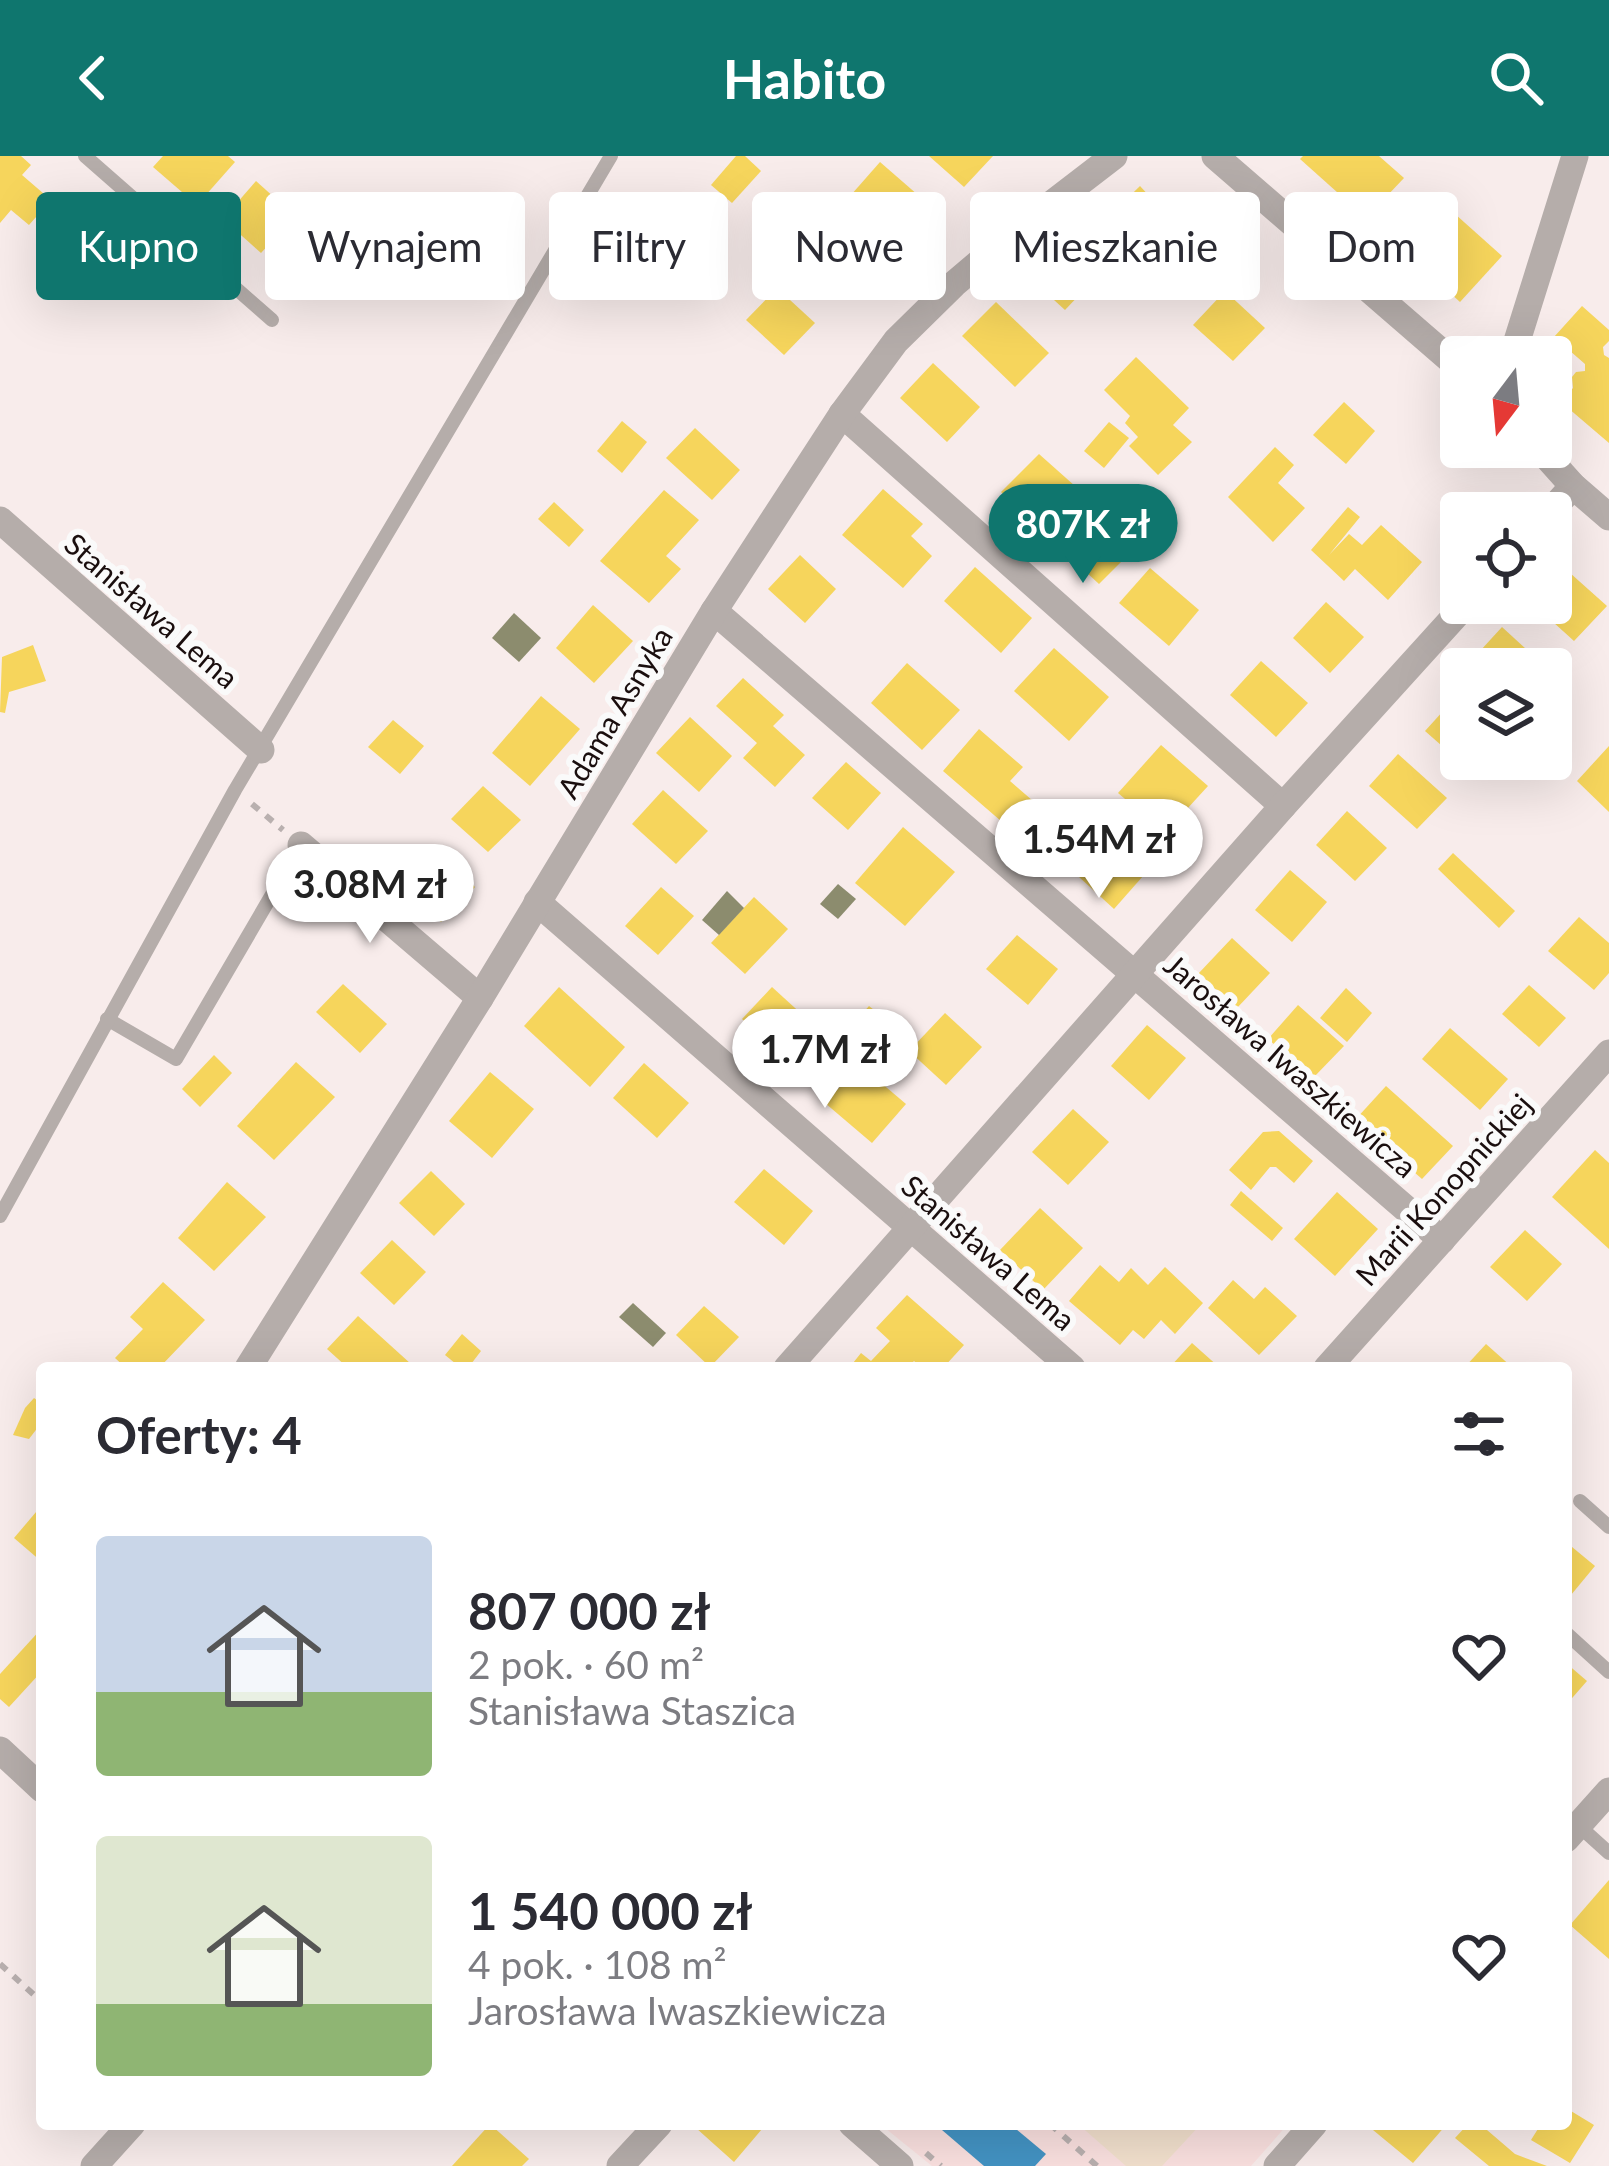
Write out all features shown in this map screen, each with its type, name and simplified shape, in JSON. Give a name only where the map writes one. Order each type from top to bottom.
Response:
[{"type":"street","name":"Adama Asnyka","points":[[252,1362],[714,611],[842,414],[896,341],[954,284],[1114,156]]},
{"type":"street","points":[[1216,156],[1440,351]]},
{"type":"street","points":[[1519,336],[1575,156]]},
{"type":"street","points":[[842,414],[1282,806]]},
{"type":"street","points":[[1557,468],[1609,518]]},
{"type":"street","points":[[1568,492],[1573,486]]},
{"type":"street","name":"Stanisława Lema","points":[[0,520],[261,750]]},
{"type":"street","name":"Jarosława Iwaszkiewicza","points":[[714,611],[1442,1240]]},
{"type":"street","points":[[792,1362],[1448,624]]},
{"type":"street","points":[[301,845],[480,998]]},
{"type":"street","name":"Stanisława Lema","points":[[537,902],[1065,1362]]},
{"type":"street","name":"Marii Konopnickiej","points":[[1332,1362],[1609,1053]]},
{"type":"street","points":[[0,1750],[36,1783]]},
{"type":"street","points":[[1572,1824],[1609,1790]]},
{"type":"street","points":[[94,2166],[127,2130]]},
{"type":"street","points":[[620,2166],[653,2130]]},
{"type":"street","points":[[859,2130],[900,2166]]},
{"type":"street","points":[[1277,2166],[1309,2130]]},
{"type":"lane","points":[[86,156],[272,320]]},
{"type":"lane","points":[[0,1216],[236,790],[610,156]]},
{"type":"lane","points":[[107,1019],[176,1059],[301,845]]},
{"type":"lane","points":[[1580,1501],[1609,1527]]},
{"type":"lane","points":[[1572,1638],[1609,1672]]},
{"type":"lane","points":[[1572,1827],[1609,1853]]},
{"type":"path","points":[[236,790],[301,845]]},
{"type":"path","points":[[0,1964],[36,1997]]},
{"type":"path","points":[[1057,2130],[1097,2166]]},
{"type":"shaded area","points":[[887,2130],[1283,2130],[1251,2166],[932,2166]]},
{"type":"shaded area","points":[[1085,2130],[1195,2130],[1162,2166],[1126,2166]]},
{"type":"building: Mieszkania","points":[[0,156],[21,156],[31,165],[22,175],[42,192],[36,192],[36,217],[29,225],[11,210],[0,223]]},
{"type":"building: Mieszkania","points":[[163,156],[228,156],[235,162],[208,192],[182,192],[153,167]]},
{"type":"building: Mieszkania","points":[[736,156],[745,156],[761,171],[732,203],[728,192],[711,185]]},
{"type":"building: Mieszkania","points":[[929,156],[993,156],[964,187]]},
{"type":"building: Mieszkania","points":[[1379,156],[1404,178],[1391,192],[1337,192],[1300,159]]},
{"type":"building: Mieszkania","points":[[880,162],[914,192],[854,192]]},
{"type":"building: Mieszkania","points":[[256,181],[268,192],[261,253],[241,235],[241,198]]},
{"type":"building: Mieszkania","points":[[1458,217],[1502,256],[1458,300]]},
{"type":"building: Mieszkania","points":[[765,300],[790,300],[815,323],[784,355],[746,320]]},
{"type":"building: Mieszkania","points":[[1054,300],[1074,300],[1065,310]]},
{"type":"building: Mieszkania","points":[[1217,300],[1235,300],[1265,328],[1233,361],[1193,325]]},
{"type":"building: Mieszkania","points":[[996,302],[1049,353],[1015,387],[962,336]]},
{"type":"building: Mieszkania","points":[[1582,306],[1609,330],[1609,341],[1603,347],[1609,358],[1609,443],[1572,411],[1572,377],[1585,371],[1585,364],[1572,353],[1572,336],[1555,336]]},
{"type":"building: Mieszkania","points":[[1136,357],[1189,408],[1173,425],[1192,442],[1158,475],[1129,446],[1138,437],[1125,423],[1130,416],[1104,390]]},
{"type":"building: Mieszkania","points":[[933,363],[980,407],[947,442],[900,398]]},
{"type":"building: Mieszkania","points":[[1344,402],[1375,431],[1346,464],[1313,435]]},
{"type":"building: Mieszkania","points":[[622,421],[647,442],[622,473],[597,451]]},
{"type":"building: Mieszkania","points":[[1109,422],[1129,438],[1104,468],[1084,451]]},
{"type":"building: Mieszkania","points":[[695,428],[740,470],[712,500],[666,458]]},
{"type":"building: Mieszkania","points":[[1275,447],[1294,465],[1278,483],[1305,508],[1273,542],[1228,497]]},
{"type":"building: Mieszkania","points":[[1039,454],[1075,486],[1035,526],[1001,492]]},
{"type":"building: Mieszkania","points":[[883,489],[923,524],[911,536],[932,556],[903,588],[842,535]]},
{"type":"building: Mieszkania","points":[[664,490],[699,520],[666,556],[681,569],[649,603],[600,561]]},
{"type":"building: Mieszkania","points":[[554,502],[584,530],[569,547],[538,519]]},
{"type":"building: Mieszkania","points":[[1348,507],[1360,517],[1329,555],[1349,534],[1362,545],[1381,525],[1422,562],[1388,600],[1355,569],[1344,581],[1311,550]]},
{"type":"building: Mieszkania","points":[[1091,514],[1132,551],[1099,584],[1059,547]]},
{"type":"building: Mieszkania","points":[[800,555],[836,589],[805,623],[768,589]]},
{"type":"building: Mieszkania","points":[[975,567],[1032,618],[1001,653],[944,601]]},
{"type":"building: Mieszkania","points":[[1150,568],[1199,610],[1169,646],[1119,603]]},
{"type":"building: Mieszkania","points":[[1572,575],[1607,606],[1574,641],[1555,624],[1572,624]]},
{"type":"building: Mieszkania","points":[[1326,602],[1364,637],[1330,673],[1293,638]]},
{"type":"building: Mieszkania","points":[[593,605],[633,641],[594,683],[556,648]]},
{"type":"building: Mieszkania","points":[[1502,627],[1525,648],[1483,648]]},
{"type":"building: Mieszkania","points":[[33,645],[46,681],[9,692],[5,713],[0,712],[2,657]]},
{"type":"building: Mieszkania","points":[[1054,648],[1109,697],[1069,741],[1014,691]]},
{"type":"building: Mieszkania","points":[[1261,661],[1308,703],[1276,737],[1230,695]]},
{"type":"building: Mieszkania","points":[[907,663],[960,710],[922,750],[871,703]]},
{"type":"building: Mieszkania","points":[[743,678],[784,715],[773,726],[805,755],[775,787],[743,758],[757,743],[716,706]]},
{"type":"building: Mieszkania","points":[[541,696],[580,729],[530,786],[492,753]]},
{"type":"building: Mieszkania","points":[[1440,714],[1440,744],[1425,731]]},
{"type":"building: Mieszkania","points":[[690,717],[732,756],[699,792],[656,753]]},
{"type":"building: Mieszkania","points":[[393,720],[424,746],[400,774],[368,747]]},
{"type":"building: Mieszkania","points":[[979,729],[1023,767],[1010,781],[1040,807],[1016,834],[943,771]]},
{"type":"building: Mieszkania","points":[[1161,745],[1208,786],[1165,833],[1118,793]]},
{"type":"building: Mieszkania","points":[[1609,746],[1609,812],[1577,781]]},
{"type":"building: Mieszkania","points":[[1398,754],[1447,798],[1417,829],[1369,786]]},
{"type":"building: Mieszkania","points":[[846,762],[881,793],[848,830],[812,798]]},
{"type":"building: Mieszkania","points":[[483,786],[521,820],[488,852],[451,819]]},
{"type":"building: Mieszkania","points":[[663,790],[708,831],[676,864],[632,824]]},
{"type":"building: Mieszkania","points":[[1347,811],[1387,848],[1355,881],[1316,845]]},
{"type":"building: Mieszkania","points":[[903,827],[955,872],[905,926],[855,883]]},
{"type":"building: Mieszkania","points":[[1117,835],[1151,867],[1114,909],[1079,877]]},
{"type":"building: Mieszkania","points":[[433,847],[475,887],[441,922],[407,891],[421,876],[412,868]]},
{"type":"building: Mieszkania","points":[[1453,853],[1515,911],[1499,928],[1438,869]]},
{"type":"building: Mieszkania","points":[[1290,870],[1327,902],[1292,942],[1255,910]]},
{"type":"building: Mieszkania","points":[[661,887],[694,916],[658,955],[625,926]]},
{"type":"building: Mieszkania","points":[[754,897],[788,929],[745,974],[711,943]]},
{"type":"building: Mieszkania","points":[[1579,917],[1609,943],[1609,973],[1594,990],[1548,951]]},
{"type":"building: Mieszkania","points":[[1017,935],[1058,969],[1028,1005],[986,969]]},
{"type":"building: Mieszkania","points":[[1232,938],[1270,973],[1237,1008],[1198,974]]},
{"type":"building: Mieszkania","points":[[343,984],[387,1024],[360,1053],[316,1012]]},
{"type":"building: Mieszkania","points":[[1529,985],[1566,1018],[1539,1047],[1502,1014]]},
{"type":"building: Mieszkania","points":[[559,987],[625,1047],[590,1087],[524,1026]]},
{"type":"building: Mieszkania","points":[[772,987],[806,1018],[775,1050],[742,1019]]},
{"type":"building: Mieszkania","points":[[1346,988],[1372,1013],[1347,1042],[1320,1018]]},
{"type":"building: Mieszkania","points":[[1298,1005],[1344,1046],[1313,1078],[1268,1039]]},
{"type":"building: Mieszkania","points":[[869,1006],[879,1014],[870,1024],[881,1033],[866,1051],[845,1033]]},
{"type":"building: Mieszkania","points":[[945,1013],[982,1047],[946,1085],[909,1051]]},
{"type":"building: Mieszkania","points":[[1147,1025],[1186,1058],[1149,1100],[1111,1066]]},
{"type":"building: Mieszkania","points":[[1450,1028],[1508,1079],[1480,1110],[1422,1059]]},
{"type":"building: Mieszkania","points":[[214,1055],[232,1073],[200,1107],[182,1089]]},
{"type":"building: Mieszkania","points":[[296,1062],[335,1097],[274,1160],[237,1126]]},
{"type":"building: Mieszkania","points":[[644,1063],[689,1103],[657,1138],[613,1098]]},
{"type":"building: Mieszkania","points":[[860,1065],[906,1104],[872,1143],[825,1103]]},
{"type":"building: Mieszkania","points":[[490,1072],[534,1109],[492,1158],[449,1121]]},
{"type":"building: Mieszkania","points":[[1386,1086],[1453,1146],[1422,1179],[1355,1120]]},
{"type":"building: Mieszkania","points":[[1073,1109],[1109,1142],[1068,1185],[1032,1152]]},
{"type":"building: Mieszkania","points":[[1279,1131],[1313,1161],[1294,1183],[1270,1167],[1251,1190],[1229,1170],[1263,1132]]},
{"type":"building: Mieszkania","points":[[1595,1150],[1609,1163],[1609,1249],[1552,1197]]},
{"type":"building: Mieszkania","points":[[764,1169],[813,1211],[784,1245],[734,1202]]},
{"type":"building: Mieszkania","points":[[431,1171],[465,1204],[434,1236],[399,1203]]},
{"type":"building: Mieszkania","points":[[227,1182],[266,1217],[214,1271],[178,1238]]},
{"type":"building: Mieszkania","points":[[1241,1191],[1283,1228],[1272,1241],[1230,1205]]},
{"type":"building: Mieszkania","points":[[1337,1192],[1378,1229],[1335,1276],[1294,1239]]},
{"type":"building: Mieszkania","points":[[1040,1208],[1083,1248],[1043,1290],[1000,1250]]},
{"type":"building: Mieszkania","points":[[1525,1230],[1562,1264],[1527,1301],[1490,1267]]},
{"type":"building: Mieszkania","points":[[392,1240],[426,1272],[394,1305],[360,1273]]},
{"type":"building: Mieszkania","points":[[1100,1265],[1119,1282],[1131,1268],[1148,1285],[1165,1267],[1203,1303],[1175,1334],[1161,1320],[1144,1339],[1133,1330],[1120,1345],[1069,1301]]},
{"type":"building: Mieszkania","points":[[1233,1280],[1254,1299],[1265,1287],[1297,1316],[1259,1355],[1208,1308]]},
{"type":"building: Mieszkania","points":[[163,1282],[205,1320],[165,1362],[119,1362],[115,1358],[143,1329],[130,1317]]},
{"type":"building: Mieszkania","points":[[907,1295],[964,1345],[948,1362],[854,1362],[861,1353],[871,1361],[890,1341],[876,1328]]},
{"type":"building: Mieszkania","points":[[704,1306],[739,1337],[715,1362],[705,1362],[676,1335]]},
{"type":"building: Mieszkania","points":[[358,1316],[409,1362],[341,1362],[327,1349]]},
{"type":"building: Mieszkania","points":[[462,1334],[481,1351],[473,1362],[454,1362],[445,1355]]},
{"type":"building: Mieszkania","points":[[1192,1343],[1213,1362],[1175,1362]]},
{"type":"building: Mieszkania","points":[[1486,1344],[1506,1362],[1470,1362]]},
{"type":"building: Mieszkania","points":[[36,1400],[36,1430],[29,1439],[13,1435],[25,1408]]},
{"type":"building: Mieszkania","points":[[36,1512],[36,1557],[14,1538]]},
{"type":"building: Mieszkania","points":[[1572,1547],[1595,1566],[1572,1594]]},
{"type":"building: Mieszkania","points":[[36,1635],[36,1678],[9,1707],[0,1699],[0,1674]]},
{"type":"building: Mieszkania","points":[[1572,1668],[1587,1681],[1572,1698]]},
{"type":"building: Mieszkania","points":[[1609,1880],[1609,1959],[1572,1923]]},
{"type":"building: Mieszkania","points":[[1572,2112],[1594,2125],[1570,2163],[1531,2140],[1537,2130],[1572,2130]]},
{"type":"building: Mieszkania","points":[[485,2130],[497,2130],[529,2159],[522,2166],[452,2166]]},
{"type":"building: Mieszkania","points":[[698,2130],[761,2130],[734,2162]]},
{"type":"building: Mieszkania","points":[[1373,2130],[1442,2130],[1413,2163]]},
{"type":"building: Mieszkania","points":[[1462,2130],[1487,2130],[1515,2154],[1547,2166],[1489,2166],[1455,2138]]},
{"type":"building: Szkoły","points":[[942,2130],[1017,2130],[1046,2154],[1035,2166],[984,2166]]},
{"type":"building: Przemysł","points":[[514,613],[541,638],[519,662],[492,638]]},
{"type":"building: Przemysł","points":[[838,884],[856,899],[838,919],[820,904]]},
{"type":"building: Przemysł","points":[[727,891],[744,908],[719,935],[702,920]]},
{"type":"building: Przemysł","points":[[633,1303],[666,1333],[653,1347],[619,1317]]}]
